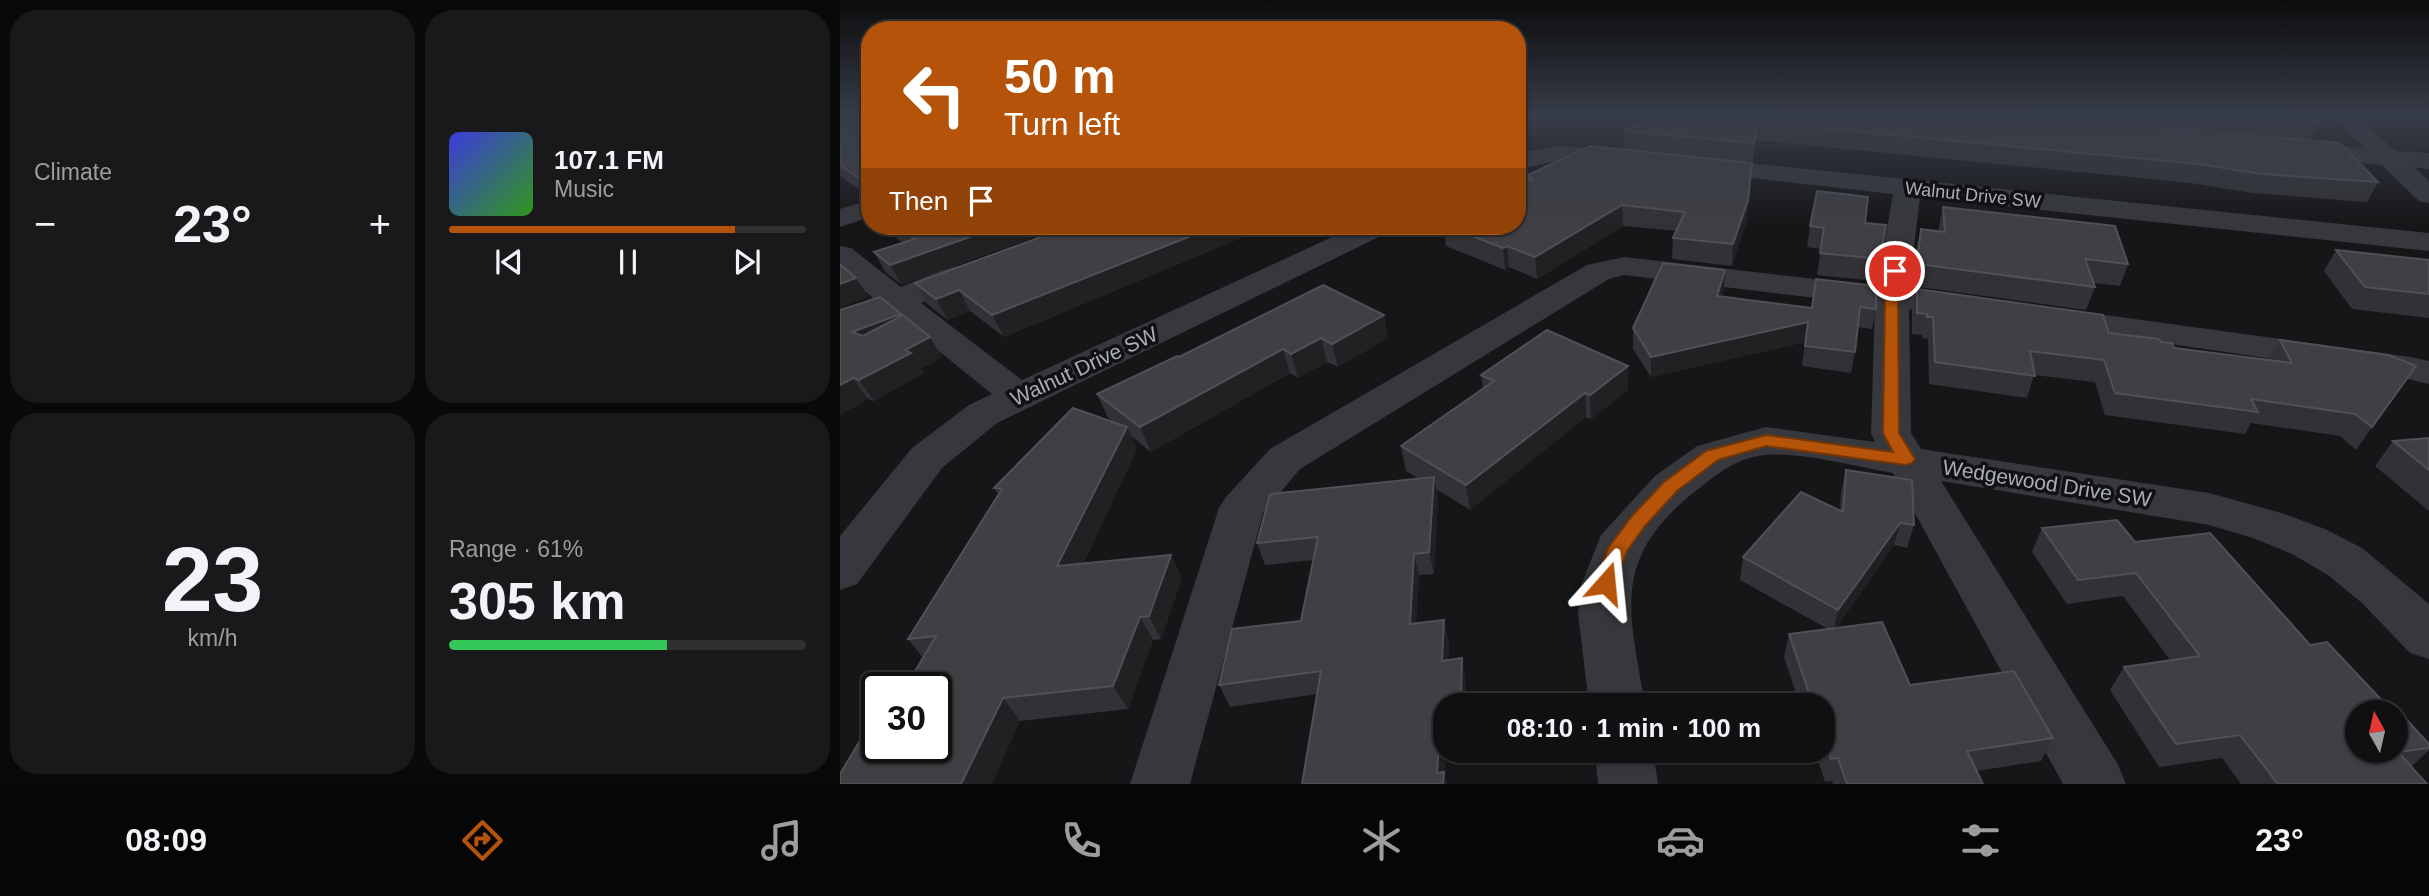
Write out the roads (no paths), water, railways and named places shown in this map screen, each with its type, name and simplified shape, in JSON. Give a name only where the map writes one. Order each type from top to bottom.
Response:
[{"type":"street","points":[[1526,159],[1545,154],[1569,153],[1650,161]]},
{"type":"street","points":[[2329,153],[2429,162]]},
{"type":"street","points":[[2383,153],[2429,195]]},
{"type":"street","name":"Walnut Drive SW","points":[[1677,164],[2429,242]]},
{"type":"street","points":[[1908,188],[1892,295],[1891,433],[2096,784]]},
{"type":"street","points":[[840,218],[861,211]]},
{"type":"street","name":"Walnut Drive SW","points":[[840,571],[927,458],[983,414],[1360,235]]},
{"type":"street","points":[[840,255],[1019,397]]},
{"type":"street","points":[[840,322],[997,263]]},
{"type":"street","points":[[1160,784],[1242,508],[1285,458],[1598,272],[1624,266],[1892,295],[2412,368],[2429,373]]},
{"type":"street","name":"Wedgewood Drive SW","points":[[1615,693],[1604,613],[1606,583],[1618,548],[1671,487],[1712,456],[1766,441],[1906,459],[2209,509],[2255,520],[2306,540],[2360,572],[2429,636]]},
{"type":"street","points":[[1625,763],[1628,784]]}]
